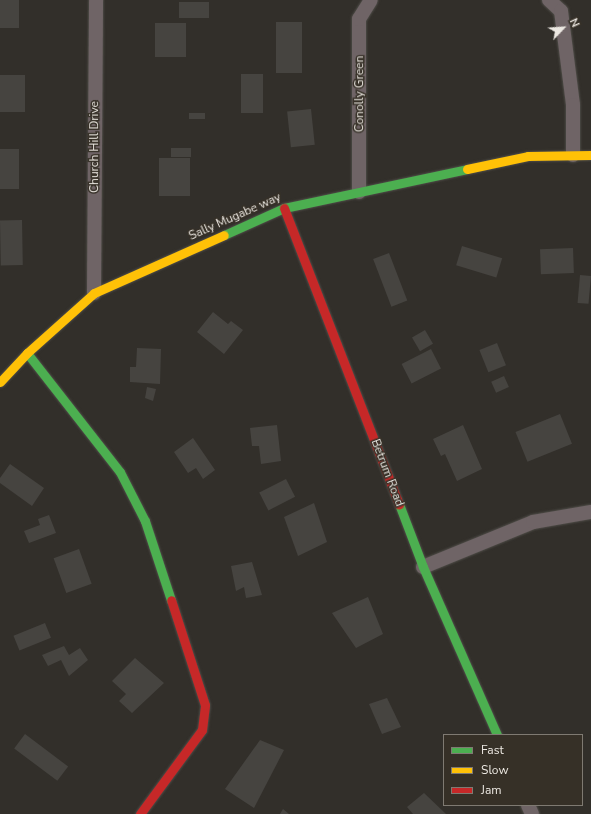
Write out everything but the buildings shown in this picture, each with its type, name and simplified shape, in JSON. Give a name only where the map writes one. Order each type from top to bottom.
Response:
[{"type":"street","name":"Church Hill Drive","points":[[94,294],[96,0]]},
{"type":"street","name":"Conolly Green","points":[[359,192],[359,19],[371,0]]},
{"type":"street","points":[[549,0],[561,11],[573,105],[573,155]]},
{"type":"street","name":"Sally Mugabe way","points":[[0,382],[27,353],[94,294],[284,208],[528,156],[591,155]]},
{"type":"street","name":"Betrum Road","points":[[284,208],[423,567],[497,734]]},
{"type":"street","points":[[27,353],[120,472],[146,521],[205,705],[202,730],[140,814]]},
{"type":"street","points":[[423,567],[533,522],[591,512]]},
{"type":"traffic: fast","points":[[224,235],[284,208],[467,169]]},
{"type":"traffic: fast","points":[[27,353],[120,472],[145,521],[171,600]]},
{"type":"traffic: fast","points":[[399,504],[423,567],[497,734]]},
{"type":"traffic: slow","points":[[467,169],[528,156],[591,155]]},
{"type":"traffic: slow","points":[[0,382],[27,353],[94,293],[224,235]]},
{"type":"traffic: jam","points":[[284,208],[399,504]]},
{"type":"traffic: jam","points":[[140,814],[202,730],[205,705],[171,600]]}]
